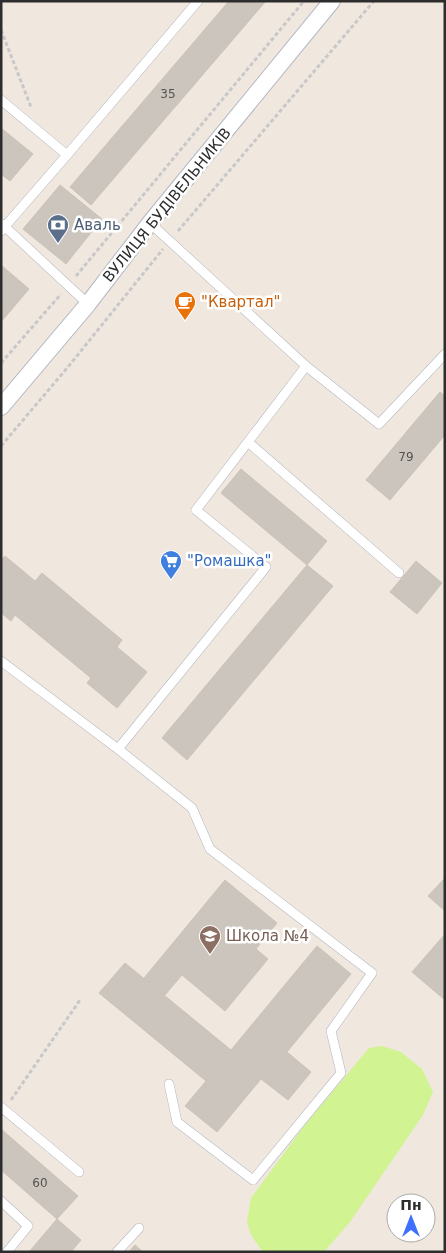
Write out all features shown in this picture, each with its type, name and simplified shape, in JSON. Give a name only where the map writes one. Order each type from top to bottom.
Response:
[{"type":"street","name":"ВУЛИЦЯ БУДІВЕЛЬНИКІВ","points":[[1,407],[88,304],[150,223],[332,1]]},
{"type":"lane","points":[[88,304],[2,227],[198,1]]},
{"type":"lane","points":[[1,100],[67,154]]},
{"type":"lane","points":[[150,223],[306,366],[379,424],[445,354]]},
{"type":"lane","points":[[118,749],[266,567],[196,510],[306,366]]},
{"type":"lane","points":[[248,442],[399,573]]},
{"type":"lane","points":[[1,661],[118,749],[192,808],[210,849],[372,972],[331,1031],[341,1073],[253,1180],[177,1122],[169,1084]]},
{"type":"lane","points":[[3,1108],[79,1172]]},
{"type":"lane","points":[[1,1202],[28,1226],[7,1252]]},
{"type":"lane","points":[[117,1252],[139,1228]]},
{"type":"path","points":[[1,363],[68,286],[304,1]]},
{"type":"path","points":[[1,446],[68,367],[169,241],[374,1]]},
{"type":"path","points":[[1,30],[41,132]]},
{"type":"path","points":[[3,1108],[80,1000]]},
{"type":"green space","points":[[382,1046],[401,1052],[422,1069],[433,1092],[423,1115],[350,1222],[324,1252],[262,1251],[251,1235],[247,1222],[251,1198],[304,1126],[369,1048]]},
{"type":"building","points":[[229,1],[266,1],[91,205],[70,187]]},
{"type":"building","points":[[1,128],[33,154],[10,181],[1,174]]},
{"type":"building","points":[[60,185],[102,219],[66,264],[23,229]]},
{"type":"building","points":[[1,265],[29,289],[1,322]]},
{"type":"building","points":[[440,392],[445,396],[445,435],[390,500],[366,480]]},
{"type":"building","points":[[241,469],[327,541],[307,565],[221,493]]},
{"type":"building","points":[[5,556],[35,581],[42,573],[122,640],[117,647],[147,672],[117,708],[87,683],[91,678],[15,615],[11,621],[1,613],[1,560]]},
{"type":"building","points":[[416,561],[442,583],[417,614],[390,592]]},
{"type":"building","points":[[307,565],[333,586],[187,760],[162,738]]},
{"type":"building","points":[[445,878],[445,911],[428,896]]},
{"type":"building","points":[[225,880],[277,923],[256,949],[268,959],[225,1011],[182,975],[165,995],[144,978]]},
{"type":"building","points":[[445,934],[445,1000],[412,972]]},
{"type":"building","points":[[317,946],[351,974],[287,1052],[311,1072],[288,1100],[261,1079],[217,1132],[185,1106],[206,1081],[99,993],[125,963],[231,1050]]},
{"type":"building","points":[[1,1129],[78,1196],[57,1219],[1,1170]]},
{"type":"building","points":[[57,1219],[81,1240],[71,1252],[29,1252]]},
{"type":"building","points":[[135,1245],[143,1252],[129,1252]]},
{"type":"place","name":"Аваль","points":[[58,244]]},
{"type":"place","name":"\"Квартал\"","points":[[185,321]]},
{"type":"place","name":"\"Ромашка\"","points":[[171,580]]},
{"type":"place","name":"Школа №4","points":[[210,955]]}]
